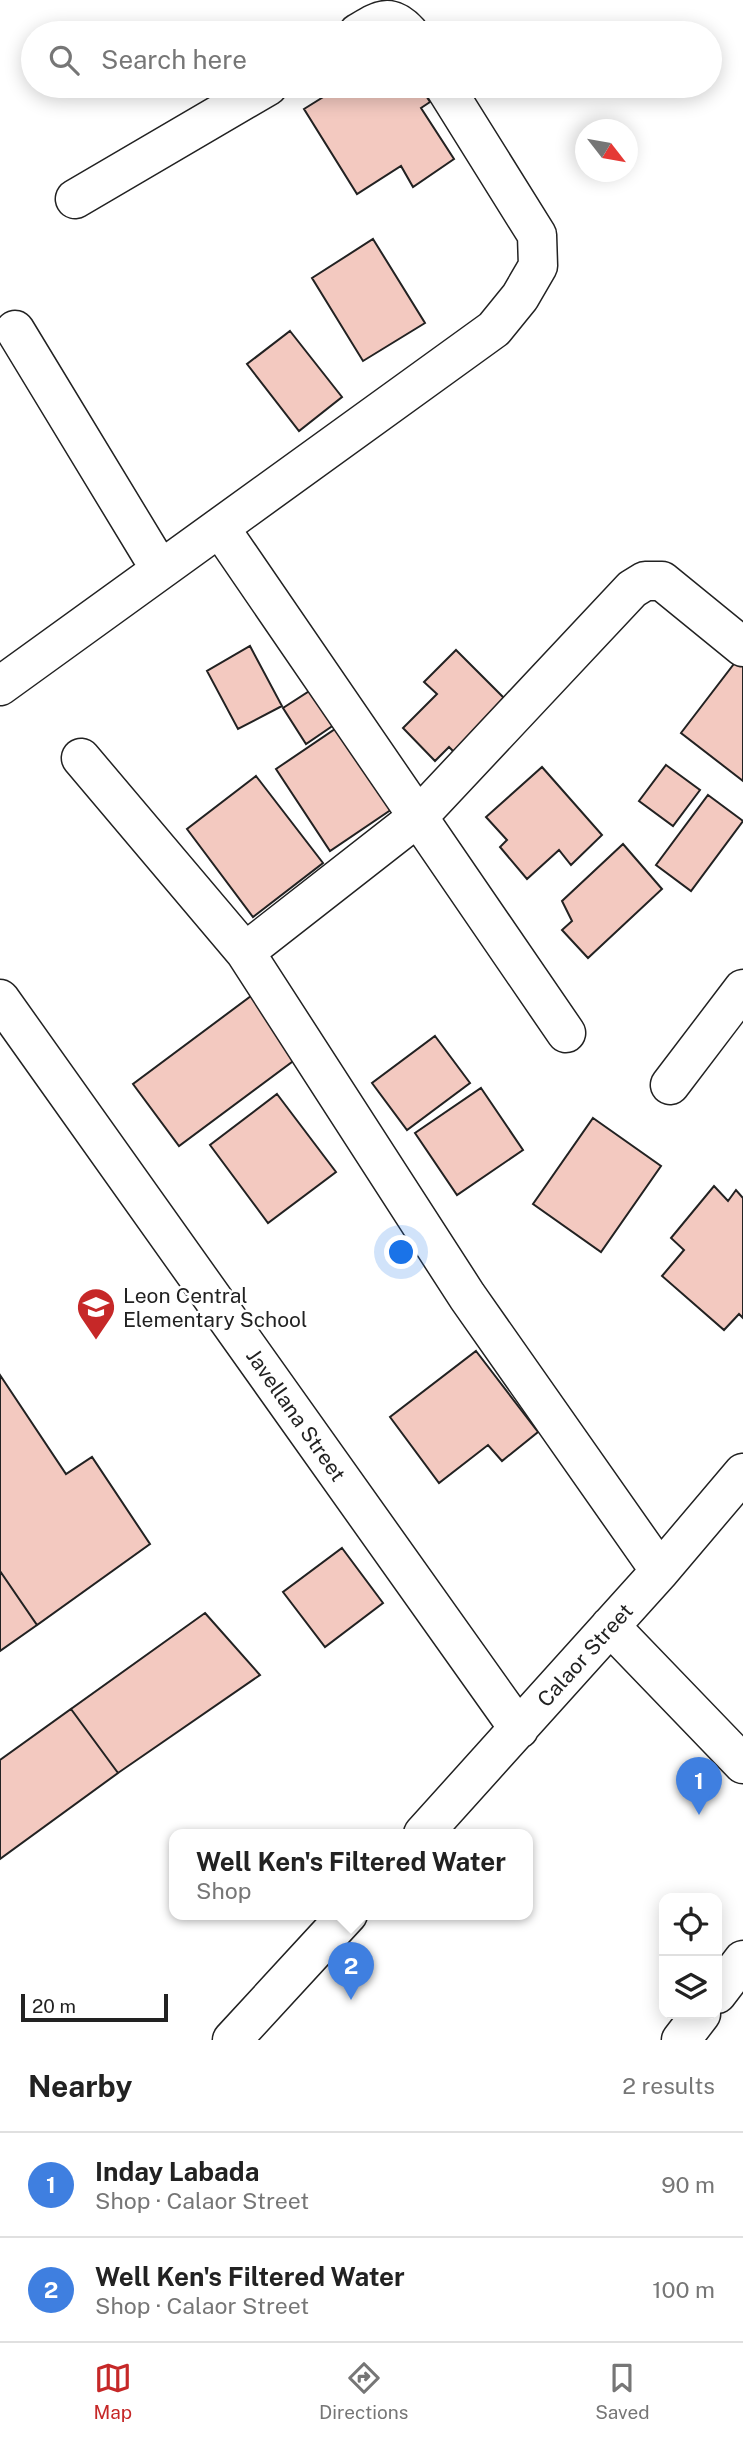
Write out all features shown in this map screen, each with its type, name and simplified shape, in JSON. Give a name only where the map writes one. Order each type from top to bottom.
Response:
[{"type":"street","points":[[75,199],[248,98]]},
{"type":"street","points":[[0,685],[494,328],[520,297],[538,266],[537,235],[451,98]]},
{"type":"street","points":[[15,330],[160,569]]},
{"type":"street","points":[[220,528],[566,1033]]},
{"type":"street","points":[[245,952],[419,816],[632,589],[645,581],[662,581],[743,647]]},
{"type":"street","points":[[81,758],[245,952],[467,1296],[660,1571]]},
{"type":"street","points":[[670,1086],[743,989]]},
{"type":"street","name":"Javellana Street","points":[[0,999],[519,1729]]},
{"type":"street","name":"Calaor Street","points":[[428,1829],[660,1571],[743,1473]]},
{"type":"street","points":[[610,1626],[743,1764]]},
{"type":"street","points":[[232,2040],[342,1920]]},
{"type":"street","points":[[722,1987],[743,1960]]},
{"type":"street","points":[[681,2040],[697,2019]]},
{"type":"building","points":[[322,98],[428,98],[430,102],[421,108],[454,159],[413,187],[401,166],[357,194],[304,109]]},
{"type":"building","points":[[373,239],[425,323],[363,361],[312,278]]},
{"type":"building","points":[[290,331],[342,397],[299,431],[247,364]]},
{"type":"building","points":[[250,646],[282,706],[238,729],[207,671]]},
{"type":"building","points":[[456,650],[514,708],[462,760],[449,747],[435,761],[403,728],[437,694],[424,682]]},
{"type":"building","points":[[740,656],[743,659],[743,781],[681,733]]},
{"type":"building","points":[[325,681],[347,716],[306,744],[283,708]]},
{"type":"building","points":[[344,723],[398,805],[330,851],[276,769]]},
{"type":"building","points":[[666,765],[700,790],[673,826],[639,801]]},
{"type":"building","points":[[542,767],[602,835],[571,865],[559,850],[527,879],[500,847],[507,840],[486,817]]},
{"type":"building","points":[[256,776],[323,863],[253,917],[187,829]]},
{"type":"building","points":[[708,795],[743,821],[691,891],[656,865]]},
{"type":"building","points":[[623,844],[662,889],[588,958],[562,930],[572,921],[562,901]]},
{"type":"building","points":[[259,990],[304,1053],[179,1146],[133,1084]]},
{"type":"building","points":[[435,1036],[470,1083],[407,1130],[372,1083]]},
{"type":"building","points":[[481,1088],[523,1150],[457,1195],[415,1133]]},
{"type":"building","points":[[277,1094],[336,1172],[268,1223],[210,1145]]},
{"type":"building","points":[[593,1118],[661,1166],[601,1252],[533,1204]]},
{"type":"building","points":[[714,1186],[728,1201],[736,1190],[743,1198],[743,1318],[739,1314],[724,1330],[662,1276],[684,1250],[671,1238]]},
{"type":"building","points":[[476,1351],[538,1432],[502,1461],[488,1445],[439,1483],[390,1417]]},
{"type":"building","points":[[0,1375],[66,1474],[92,1457],[150,1544],[37,1625],[0,1571]]},
{"type":"building","points":[[342,1548],[383,1603],[325,1647],[283,1592]]},
{"type":"building","points":[[0,1571],[37,1625],[0,1651]]},
{"type":"building","points":[[205,1613],[260,1675],[118,1773],[71,1709]]},
{"type":"building","points":[[71,1709],[118,1773],[0,1859],[0,1760]]},
{"type":"place","name":"Leon Central Elementary School","points":[[96,1341]]},
{"type":"place","name":"Inday Labada","points":[[699,1815]]},
{"type":"place","name":"Well Ken's Filtered Water","points":[[351,2000]]}]
